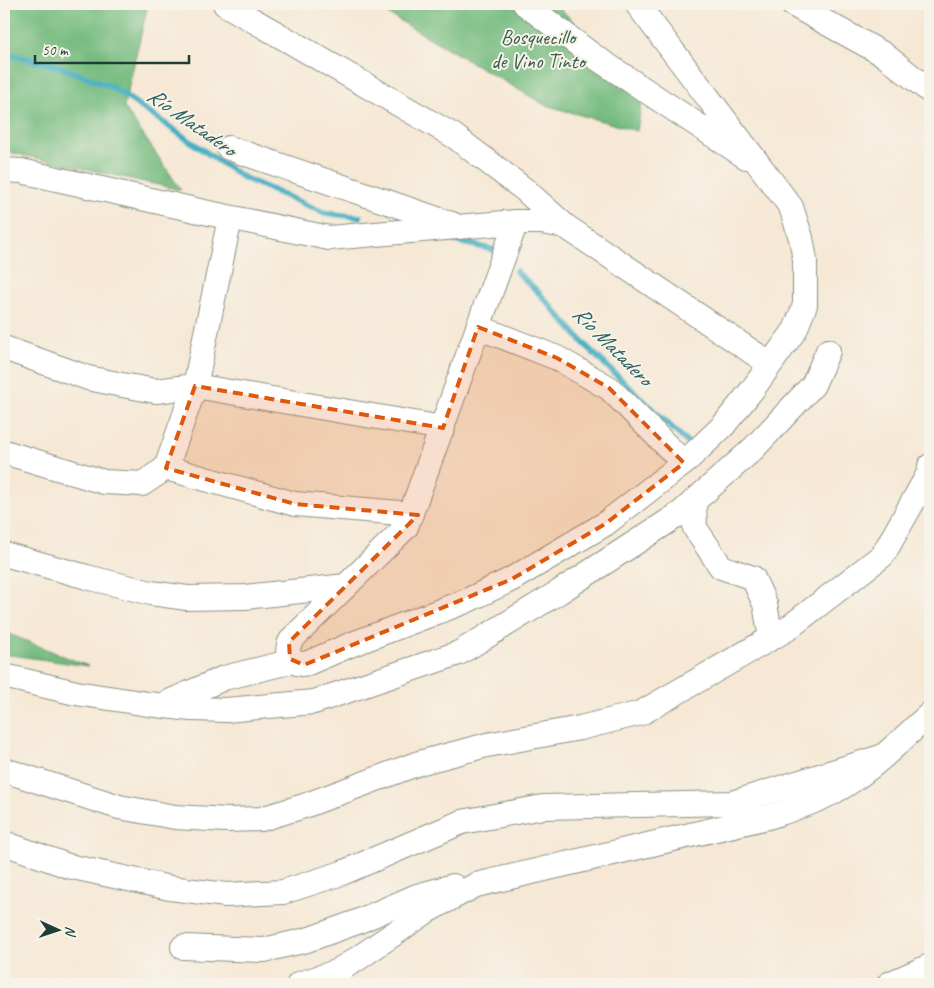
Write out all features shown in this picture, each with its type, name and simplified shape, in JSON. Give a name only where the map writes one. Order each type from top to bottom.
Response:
[{"type":"street","points":[[224,4],[454,136],[525,190],[565,226],[770,364]]},
{"type":"street","points":[[525,4],[592,55],[762,168]]},
{"type":"street","points":[[161,706],[224,678],[293,661],[304,665],[350,645],[466,601],[512,579],[605,524],[684,463],[723,426],[752,390],[794,330],[805,305],[806,284],[805,260],[801,238],[791,207],[637,4]]},
{"type":"street","points":[[792,4],[883,54],[928,90],[930,111]]},
{"type":"street","points":[[229,148],[460,227]]},
{"type":"street","points":[[4,170],[21,171],[230,218],[329,238],[516,222],[541,222],[565,226]]},
{"type":"street","points":[[4,452],[104,482],[142,484],[166,468],[194,386],[230,218]]},
{"type":"street","points":[[293,661],[288,654],[289,642],[406,527],[516,222]]},
{"type":"street","points":[[478,327],[557,358],[609,388],[684,463]]},
{"type":"street","points":[[4,348],[88,378],[122,386],[156,391],[194,386],[443,428]]},
{"type":"street","points":[[4,676],[76,693],[161,706],[226,710],[314,702],[459,653],[559,592],[681,513],[753,449],[813,385],[828,351]]},
{"type":"street","points":[[4,770],[119,807],[175,817],[227,820],[261,819],[304,806],[419,763],[487,745],[580,728],[641,713],[787,629],[883,555],[929,473],[930,466]]},
{"type":"street","points":[[166,468],[295,504],[411,514]]},
{"type":"street","points":[[694,501],[695,528],[721,567],[753,578],[765,604],[771,638]]},
{"type":"street","points":[[4,554],[87,578],[150,593],[188,598],[245,597],[346,586]]},
{"type":"street","points":[[183,947],[264,950],[298,942],[357,922],[417,896],[450,886],[476,885],[768,817],[826,796],[850,782],[882,757],[930,714]]},
{"type":"street","points":[[4,842],[68,866],[170,888],[226,895],[283,892],[342,873],[462,822],[543,807],[732,803],[882,757]]},
{"type":"street","points":[[299,984],[336,972],[427,911],[476,885]]},
{"type":"street","points":[[889,984],[930,966]]},
{"type":"highlighted area","points":[[478,327],[557,358],[609,388],[684,463],[605,524],[512,579],[304,665],[290,659],[289,642],[418,515],[295,504],[166,468],[195,386],[443,428]]},
{"type":"green space","points":[[4,4],[147,4],[124,107],[181,190],[4,151]]},
{"type":"green space","name":"Bosquecillo de Vino Tinto","points":[[371,4],[556,4],[643,94],[637,131],[545,105]]},
{"type":"green space","points":[[4,632],[88,666],[4,654]]},
{"type":"waterway","name":"Río Matadero","points":[[4,53],[57,66],[112,87],[242,177],[325,213],[360,217]]},
{"type":"waterway","name":"Río Matadero","points":[[443,238],[495,250]]},
{"type":"waterway","name":"Río Matadero","points":[[516,271],[539,293],[589,349],[687,442]]}]
